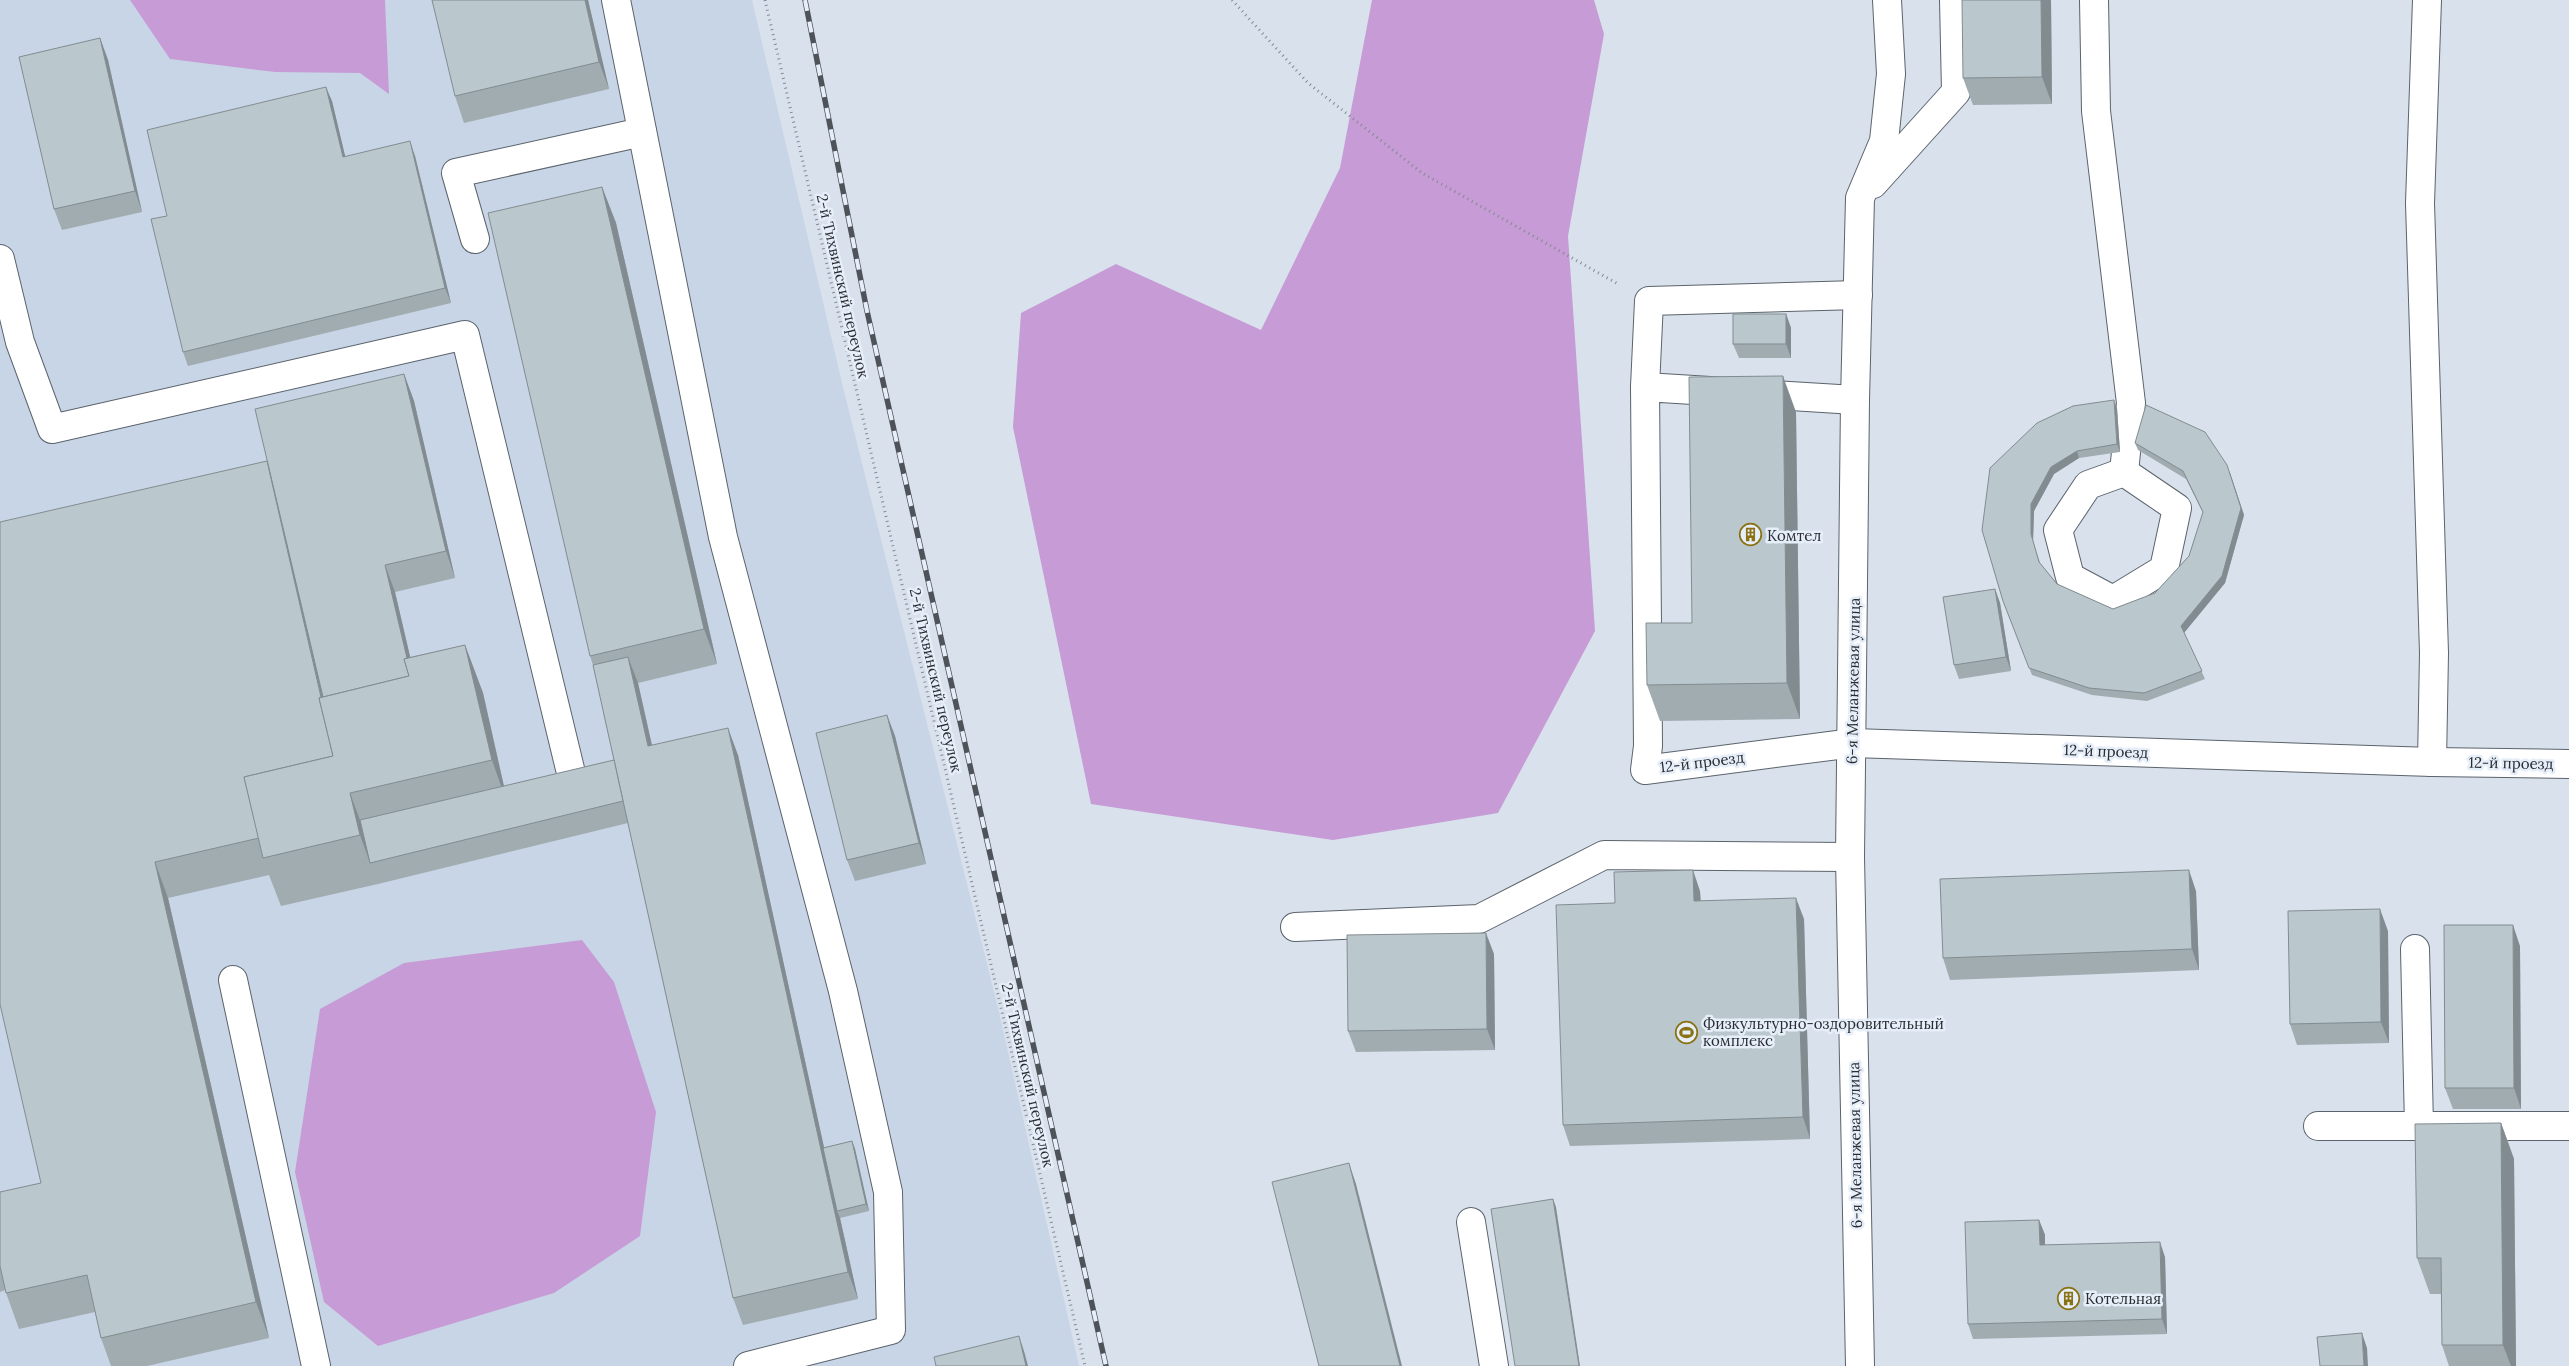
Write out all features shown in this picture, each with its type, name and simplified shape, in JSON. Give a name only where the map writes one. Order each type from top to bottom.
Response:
[{"type":"street","points":[[616,0],[724,537],[842,991],[888,1192],[892,1330],[748,1366]]},
{"type":"street","name":"6-я Меланжевая улица","points":[[1860,1366],[1850,857],[1853,743],[1855,400],[1860,198],[1884,141],[1891,74],[1887,0]]},
{"type":"street","points":[[1860,198],[1956,92],[1954,0]]},
{"type":"street","points":[[2094,0],[2096,112],[2131,403],[2124,472]]},
{"type":"street","points":[[2426,0],[2420,203],[2434,653],[2432,762]]},
{"type":"street","points":[[475,239],[456,173],[642,132]]},
{"type":"street","points":[[0,259],[20,342],[52,429],[466,335],[571,773]]},
{"type":"street","points":[[1855,400],[1645,387],[1649,301],[1858,295]]},
{"type":"street","name":"12-й проезд","points":[[1645,387],[1648,746],[1645,770],[1853,743],[2432,762],[2569,764]]},
{"type":"street","points":[[2124,472],[2177,508],[2164,570],[2113,600],[2070,577],[2058,530],[2088,484],[2124,472]]},
{"type":"street","points":[[1296,926],[1479,919],[1604,856],[1850,857]]},
{"type":"street","points":[[2415,949],[2419,1126]]},
{"type":"street","points":[[233,980],[316,1366]]},
{"type":"street","points":[[2318,1126],[2569,1126]]},
{"type":"street","points":[[1471,1222],[1494,1366]]},
{"type":"path","name":"2-й Тихвинский переулок","points":[[765,0],[1085,1366]]},
{"type":"path","points":[[1232,0],[1308,83],[1422,173],[1649,301]]},
{"type":"shaded area","points":[[0,0],[752,0],[842,383],[999,1012],[1079,1366],[0,1366]]},
{"type":"shaded area","points":[[130,0],[385,0],[389,94],[360,73],[275,72],[170,59]]},
{"type":"shaded area","points":[[1372,0],[1594,0],[1604,34],[1568,236],[1595,631],[1498,813],[1333,840],[1091,804],[1013,427],[1021,313],[1116,264],[1261,330],[1340,168]]},
{"type":"shaded area","points":[[582,940],[614,982],[656,1112],[640,1236],[554,1293],[378,1346],[324,1302],[295,1172],[320,1009],[404,963]]},
{"type":"building","points":[[432,0],[585,0],[599,62],[455,96]]},
{"type":"building","points":[[1962,0],[2041,0],[2042,77],[1963,78]]},
{"type":"building","points":[[100,38],[135,191],[54,209],[19,57]]},
{"type":"building","points":[[326,87],[343,157],[410,141],[445,288],[183,352],[151,219],[167,216],[147,130]]},
{"type":"building","points":[[602,187],[704,629],[590,656],[488,213]]},
{"type":"building","points":[[1733,314],[1786,314],[1786,344],[1733,344]]},
{"type":"building","points":[[404,374],[446,551],[385,565],[407,658],[404,659],[409,676],[323,697],[255,409]]},
{"type":"building","name":"Комтел","points":[[1783,376],[1787,683],[1647,685],[1646,623],[1692,623],[1689,377]]},
{"type":"building","points":[[2114,400],[2117,444],[2077,451],[2051,467],[2031,504],[2031,534],[2039,562],[2057,584],[2113,609],[2155,593],[2189,556],[2203,512],[2183,471],[2135,443],[2146,405],[2205,432],[2227,465],[2241,508],[2222,576],[2181,626],[2202,671],[2144,693],[2089,688],[2029,668],[2003,601],[1982,530],[1990,468],[2037,423],[2073,406]]},
{"type":"building","points":[[267,461],[333,756],[244,777],[259,838],[155,862],[256,1302],[101,1338],[87,1275],[6,1293],[0,1266],[0,1192],[41,1183],[0,1004],[0,522]]},
{"type":"building","points":[[1995,589],[2006,657],[1954,665],[1943,597]]},
{"type":"building","points":[[465,645],[492,760],[350,793],[360,835],[263,858],[244,777],[333,756],[319,698],[409,676],[404,659]]},
{"type":"building","points":[[628,657],[648,746],[728,728],[848,1272],[733,1298],[593,665]]},
{"type":"building","points":[[887,715],[919,843],[847,860],[816,733]]},
{"type":"building","points":[[614,760],[623,801],[370,863],[360,820]]},
{"type":"building","name":"Физкультурно-оздоровительный комплекс","points":[[1693,870],[1694,901],[1796,898],[1803,1117],[1563,1125],[1556,905],[1615,903],[1614,872]]},
{"type":"building","points":[[2189,870],[2192,949],[1943,958],[1940,879]]},
{"type":"building","points":[[2380,909],[2381,1022],[2290,1024],[2288,911]]},
{"type":"building","points":[[2444,925],[2513,925],[2514,1088],[2445,1088]]},
{"type":"building","points":[[1486,933],[1487,1029],[1348,1031],[1347,935]]},
{"type":"building","points":[[2501,1123],[2503,1345],[2442,1345],[2441,1258],[2417,1258],[2415,1124]]},
{"type":"building","points":[[852,1141],[866,1204],[837,1211],[823,1148]]},
{"type":"building","points":[[1349,1163],[1400,1366],[1319,1366],[1272,1182]]},
{"type":"building","points":[[1553,1199],[1579,1366],[1515,1366],[1491,1209]]},
{"type":"building","name":"Котельная","points":[[2039,1220],[2040,1245],[2160,1242],[2162,1319],[1968,1324],[1965,1222]]},
{"type":"building","points":[[2362,1333],[2364,1366],[2320,1366],[2317,1337]]},
{"type":"building","points":[[1019,1336],[1026,1366],[936,1366],[934,1357]]},
{"type":"railway","points":[[805,0],[867,311],[1106,1366]]},
{"type":"place","name":"Комтел","points":[[1751,535]]},
{"type":"place","name":"Физкультурно-оздоровительный комплекс","points":[[1687,1032]]},
{"type":"place","name":"Котельная","points":[[2069,1298]]}]
